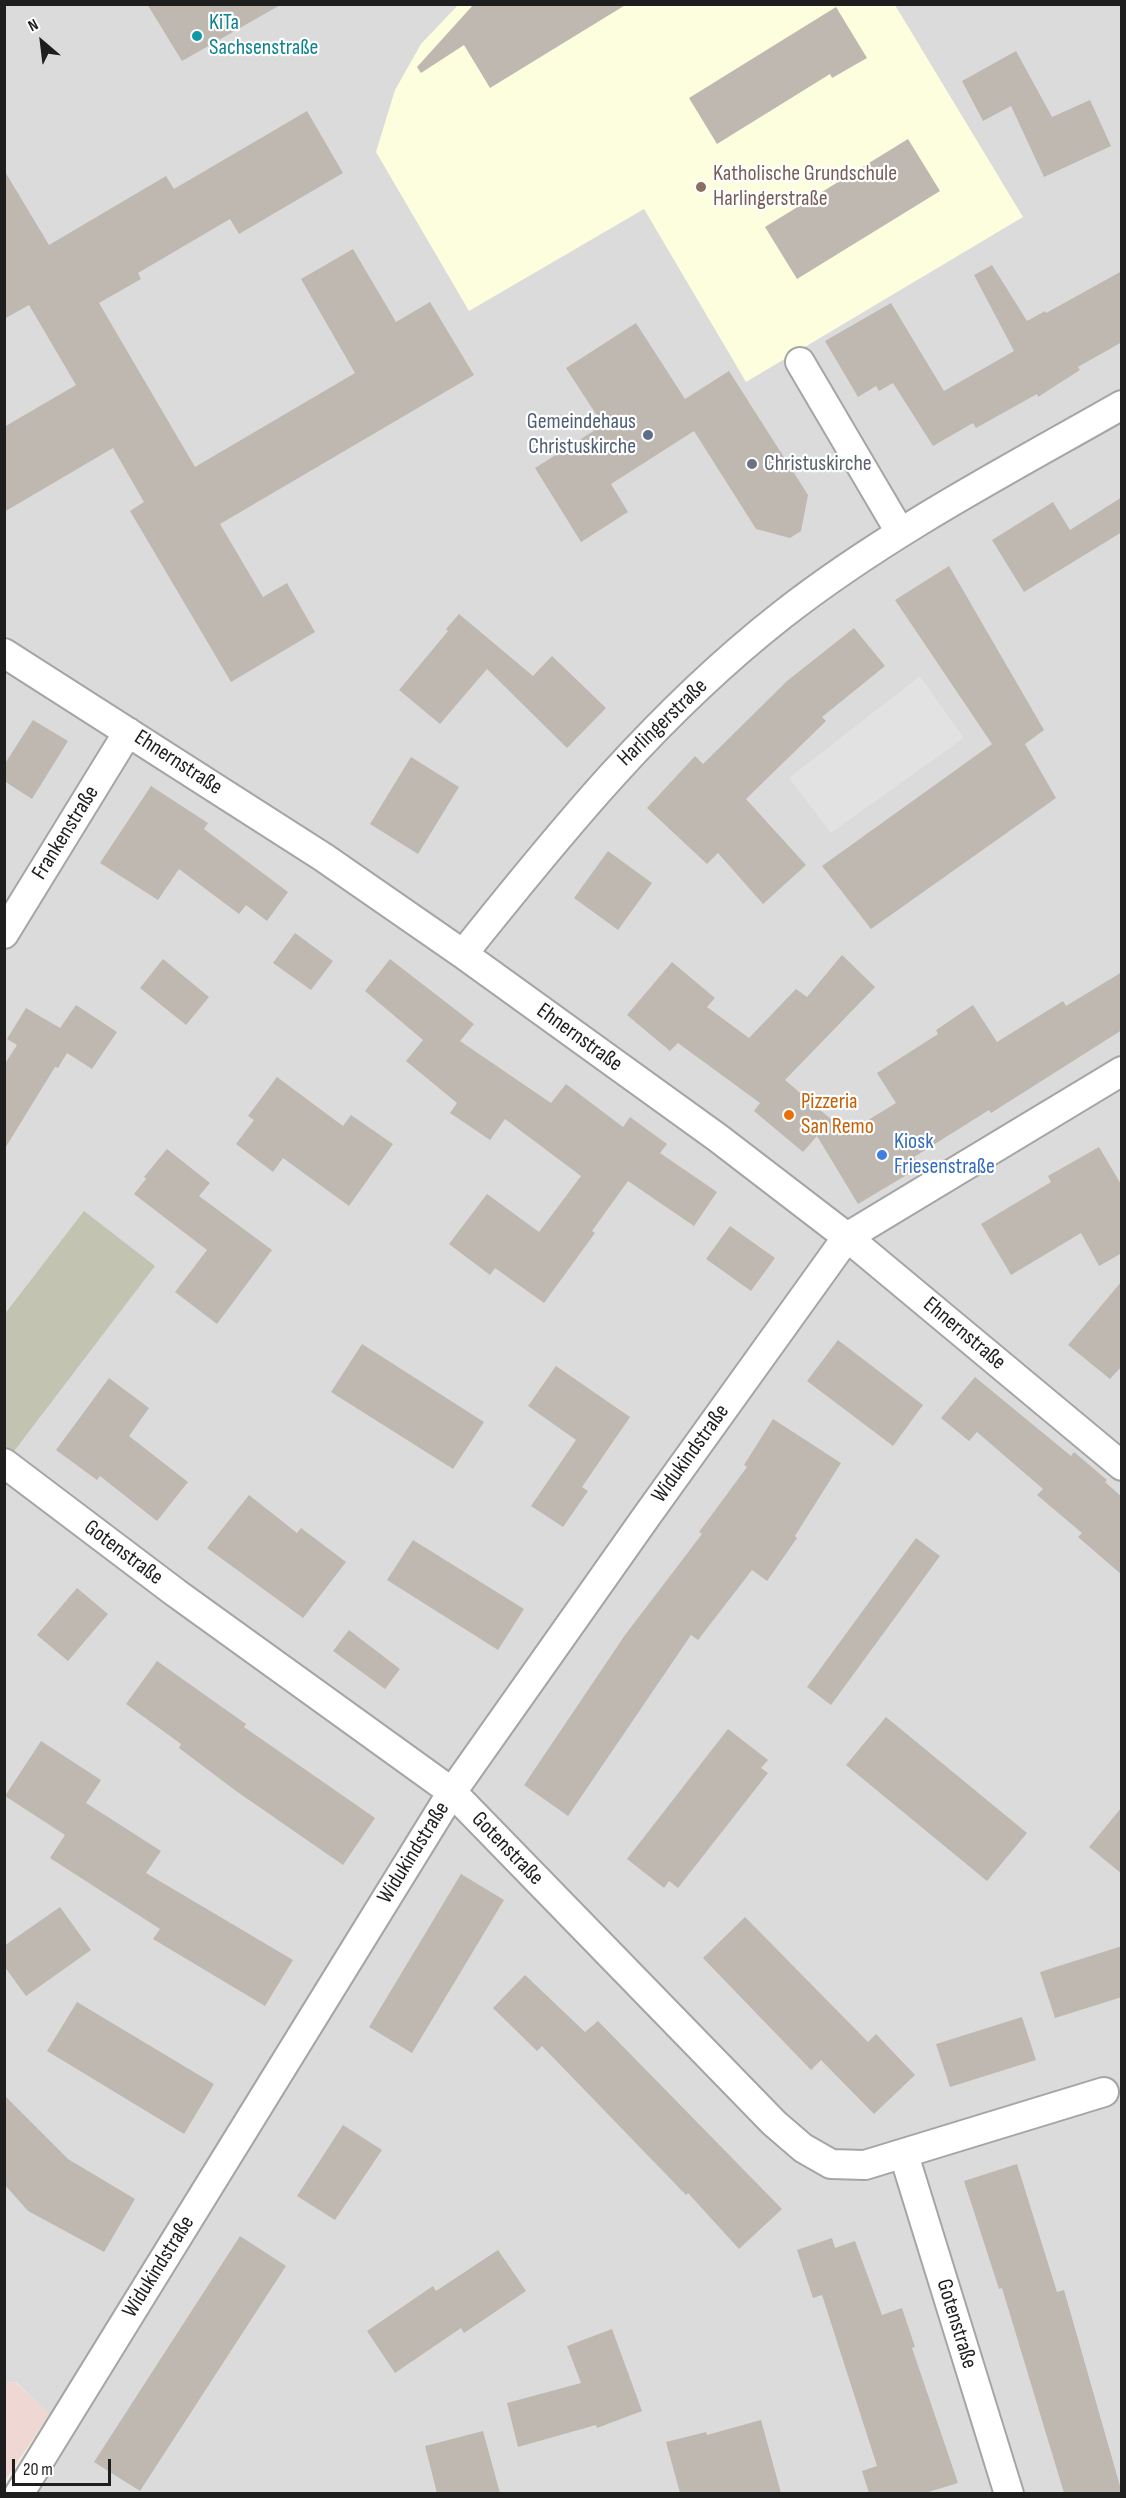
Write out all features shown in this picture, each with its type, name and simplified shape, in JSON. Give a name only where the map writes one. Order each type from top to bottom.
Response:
[{"type":"street","points":[[800,362],[900,532]]},
{"type":"street","name":"Harlingerstraße","points":[[463,954],[558,834],[644,738],[782,615],[900,532],[1122,405]]},
{"type":"street","name":"Ehnernstraße","points":[[4,653],[323,857],[463,954],[718,1138],[847,1237],[1122,1466]]},
{"type":"street","name":"Frankenstraße","points":[[4,934],[128,732]]},
{"type":"street","points":[[847,1237],[1122,1071]]},
{"type":"street","name":"Widukindstraße","points":[[19,2493],[452,1792],[847,1237]]},
{"type":"street","name":"Gotenstraße","points":[[4,1463],[176,1593],[452,1792],[774,2123],[802,2148],[831,2164],[866,2165],[1104,2092]]},
{"type":"street","name":"Gotenstraße","points":[[904,2155],[1009,2493]]},
{"type":"shaded area","points":[[5,5],[1121,5],[1121,2493],[28,2493],[68,2432],[16,2382],[5,2383]]},
{"type":"shaded area","name":"Katholische Grundschule Harlingerstraße","points":[[458,5],[895,5],[1023,217],[746,382],[644,209],[469,311],[376,152],[395,90],[421,44]]},
{"type":"shaded area","points":[[920,676],[964,738],[831,833],[789,778]]},
{"type":"shaded area","points":[[84,1211],[155,1266],[5,1463],[4,1315]]},
{"type":"shaded area","points":[[15,2382],[50,2414],[5,2480],[5,2383]]},
{"type":"building","name":"KiTa Sachsenstraße","points":[[147,4],[282,4],[182,61]]},
{"type":"building","points":[[474,4],[627,4],[490,88],[464,45],[421,73],[417,67]]},
{"type":"building","points":[[836,7],[867,58],[832,78],[830,74],[717,144],[689,98]]},
{"type":"building","points":[[1016,51],[1052,117],[1090,100],[1111,146],[1044,177],[1011,106],[983,121],[962,81]]},
{"type":"building","points":[[307,111],[343,173],[239,234],[230,219],[138,273],[141,279],[99,303],[195,467],[355,373],[301,279],[353,249],[396,322],[430,302],[474,375],[220,524],[263,597],[287,583],[315,632],[231,682],[130,511],[144,502],[113,448],[4,512],[4,427],[76,385],[29,305],[4,319],[4,170],[49,245],[166,176],[174,189]]},
{"type":"building","points":[[908,139],[940,191],[797,279],[765,227]]},
{"type":"building","points":[[992,265],[1027,321],[1122,271],[1122,342],[1078,367],[1080,370],[1038,397],[1037,394],[976,428],[973,423],[933,446],[893,383],[879,391],[876,386],[858,397],[825,341],[891,303],[944,391],[1014,351],[974,275]]},
{"type":"building","points":[[636,323],[685,399],[729,371],[808,495],[801,531],[790,538],[756,529],[694,431],[611,484],[628,512],[581,542],[535,468],[603,425],[566,368]]},
{"type":"building","points":[[1122,497],[1122,532],[1024,592],[992,540],[1053,502],[1070,530]]},
{"type":"building","points":[[949,566],[1044,730],[1025,744],[1056,798],[871,929],[822,866],[992,744],[895,600]]},
{"type":"building","points":[[459,614],[533,676],[552,656],[606,708],[567,748],[487,669],[440,724],[399,690],[448,631],[446,629]]},
{"type":"building","points":[[854,628],[885,666],[822,717],[826,721],[746,799],[806,865],[763,904],[718,853],[707,864],[647,808],[695,756],[703,764],[787,681]]},
{"type":"building","points":[[33,720],[68,741],[32,799],[4,781],[4,765]]},
{"type":"building","points":[[411,757],[459,787],[418,854],[370,824]]},
{"type":"building","points":[[151,786],[208,823],[204,829],[288,892],[267,921],[246,905],[239,914],[179,869],[158,900],[100,863]]},
{"type":"building","points":[[608,851],[652,883],[618,930],[574,898]]},
{"type":"building","points":[[295,933],[333,961],[311,990],[273,963]]},
{"type":"building","points":[[842,955],[875,987],[785,1080],[847,1133],[896,1103],[877,1073],[938,1034],[936,1030],[973,1005],[997,1042],[1063,1001],[1066,1006],[1122,972],[1122,1030],[991,1113],[989,1110],[914,1157],[920,1167],[858,1204],[817,1136],[803,1152],[754,1111],[760,1103],[678,1043],[670,1051],[627,1015],[672,962],[715,998],[707,1007],[749,1038],[796,989],[807,997]]},
{"type":"building","points":[[163,959],[209,997],[186,1025],[140,988]]},
{"type":"building","points":[[390,959],[474,1024],[460,1041],[551,1103],[566,1084],[623,1127],[630,1117],[667,1144],[660,1153],[717,1192],[694,1226],[628,1181],[592,1231],[595,1233],[544,1303],[495,1268],[490,1275],[449,1244],[487,1194],[539,1232],[581,1176],[505,1119],[490,1140],[450,1113],[457,1103],[406,1061],[423,1040],[365,991]]},
{"type":"building","points":[[76,1005],[117,1032],[92,1069],[67,1053],[58,1068],[55,1067],[4,1150],[4,1065],[17,1045],[7,1039],[26,1008],[60,1028]]},
{"type":"building","points":[[277,1077],[343,1126],[351,1115],[393,1144],[349,1206],[283,1158],[273,1172],[236,1144],[254,1120],[248,1116]]},
{"type":"building","points":[[1099,1147],[1122,1186],[1122,1253],[1099,1266],[1081,1233],[1011,1275],[981,1224],[1051,1182],[1048,1176]]},
{"type":"building","points":[[167,1149],[210,1183],[199,1196],[272,1250],[217,1324],[175,1292],[207,1250],[134,1194],[146,1179],[144,1177]]},
{"type":"building","points":[[730,1226],[775,1258],[751,1291],[706,1259]]},
{"type":"building","points":[[1122,1281],[1122,1366],[1110,1379],[1068,1345]]},
{"type":"building","points":[[838,1340],[923,1405],[893,1446],[807,1381]]},
{"type":"building","points":[[362,1344],[484,1422],[453,1469],[331,1392]]},
{"type":"building","points":[[556,1366],[630,1417],[582,1487],[588,1491],[563,1527],[531,1506],[576,1440],[528,1406]]},
{"type":"building","points":[[975,1377],[1071,1456],[1074,1452],[1107,1480],[1105,1482],[1122,1497],[1122,1575],[1078,1537],[1082,1533],[1037,1495],[1043,1489],[977,1432],[969,1441],[941,1418]]},
{"type":"building","points":[[109,1378],[149,1408],[129,1436],[188,1482],[157,1521],[100,1476],[97,1480],[56,1450]]},
{"type":"building","points":[[773,1419],[841,1463],[795,1536],[797,1538],[767,1581],[752,1570],[698,1640],[691,1635],[568,1816],[524,1785],[625,1635],[702,1534],[699,1532],[747,1467],[744,1465]]},
{"type":"building","points":[[249,1495],[297,1533],[301,1528],[346,1562],[303,1618],[207,1548]]},
{"type":"building","points":[[916,1538],[940,1556],[831,1705],[807,1687]]},
{"type":"building","points":[[413,1540],[524,1609],[498,1650],[387,1580]]},
{"type":"building","points":[[77,1588],[108,1614],[68,1661],[37,1635]]},
{"type":"building","points":[[349,1630],[400,1669],[385,1689],[333,1651]]},
{"type":"building","points":[[157,1661],[246,1724],[244,1727],[375,1818],[343,1865],[236,1791],[179,1748],[181,1744],[126,1704]]},
{"type":"building","points":[[886,1717],[1027,1833],[987,1881],[846,1765]]},
{"type":"building","points":[[728,1729],[768,1760],[761,1768],[768,1773],[678,1888],[669,1881],[664,1888],[627,1859]]},
{"type":"building","points":[[41,1741],[101,1780],[86,1803],[161,1851],[146,1873],[293,1960],[265,2006],[153,1939],[160,1929],[50,1858],[65,1835],[5,1796]]},
{"type":"building","points":[[1122,1807],[1122,1874],[1089,1847]]},
{"type":"building","points":[[461,1874],[504,1900],[412,2053],[369,2027]]},
{"type":"building","points":[[60,1907],[91,1950],[26,1996],[4,1966],[4,1946]]},
{"type":"building","points":[[745,1917],[868,2042],[876,2034],[915,2075],[874,2114],[821,2060],[811,2070],[703,1958]]},
{"type":"building","points":[[1122,1946],[1122,1997],[1055,2018],[1040,1972]]},
{"type":"building","points":[[525,1975],[585,2032],[598,2021],[782,2209],[739,2249],[688,2193],[686,2195],[542,2046],[537,2051],[493,2008]]},
{"type":"building","points":[[77,2002],[214,2084],[184,2134],[47,2051]]},
{"type":"building","points":[[1022,2017],[1036,2060],[950,2087],[936,2044]]},
{"type":"building","points":[[4,2095],[68,2159],[135,2199],[104,2252],[28,2211],[4,2184]]},
{"type":"building","points":[[343,2125],[382,2150],[335,2220],[297,2196]]},
{"type":"building","points":[[1017,2164],[1057,2292],[1064,2290],[1122,2493],[1064,2493],[1002,2288],[999,2289],[964,2181]]},
{"type":"building","points":[[240,2236],[286,2266],[140,2491],[94,2462]]},
{"type":"building","points":[[832,2238],[835,2248],[855,2241],[882,2315],[902,2308],[915,2347],[912,2348],[958,2483],[925,2493],[869,2493],[862,2471],[877,2466],[822,2295],[813,2298],[797,2250]]},
{"type":"building","points":[[498,2250],[526,2291],[464,2333],[461,2328],[395,2373],[367,2331],[433,2286],[436,2291]]},
{"type":"building","points":[[612,2329],[642,2411],[597,2428],[596,2425],[518,2447],[507,2403],[581,2383],[567,2346]]},
{"type":"building","points":[[761,2420],[781,2493],[680,2493],[666,2442],[706,2432],[707,2435]]},
{"type":"building","points":[[483,2431],[500,2493],[437,2493],[425,2446]]},
{"type":"place","name":"KiTa Sachsenstraße","points":[[197,36]]},
{"type":"place","name":"Katholische Grundschule Harlingerstraße","points":[[701,187]]},
{"type":"place","name":"Gemeindehaus Christuskirche","points":[[648,435]]},
{"type":"place","name":"Christuskirche","points":[[752,464]]},
{"type":"place","name":"Pizzeria San Remo","points":[[789,1115]]},
{"type":"place","name":"Kiosk Friesenstraße","points":[[882,1155]]}]
